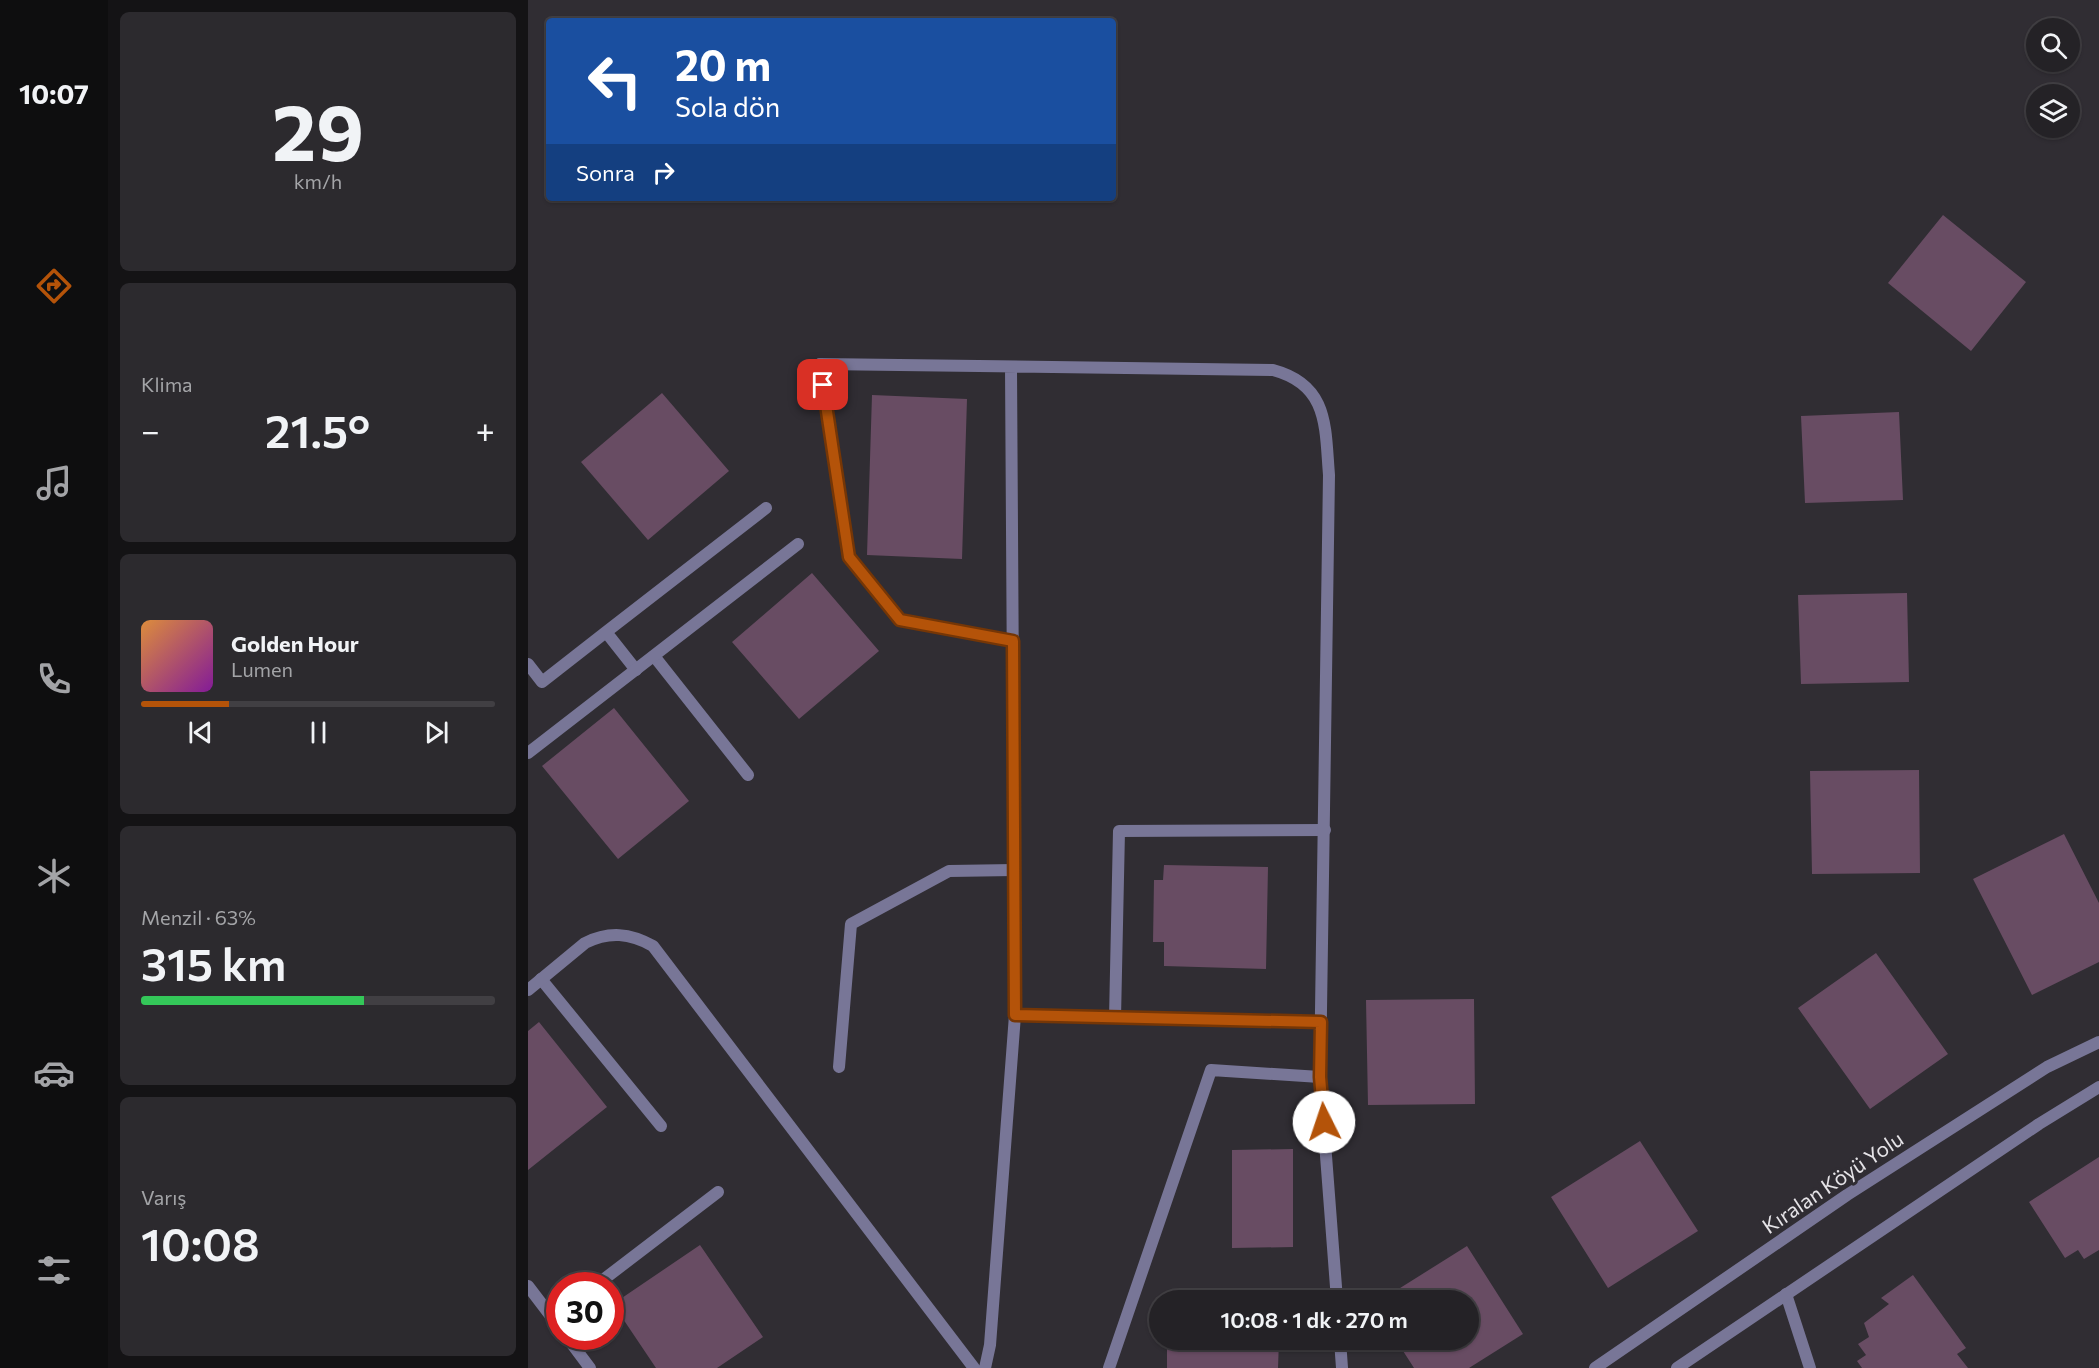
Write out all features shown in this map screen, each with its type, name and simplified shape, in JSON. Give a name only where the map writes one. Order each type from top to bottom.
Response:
[{"type":"street","points":[[1013,641],[900,620],[849,557],[820,364],[1273,370],[1295,378],[1313,394],[1323,414],[1329,475],[1320,1077],[1336,1290]]},
{"type":"street","points":[[985,1368],[990,1345],[1015,1015],[1011,368]]},
{"type":"street","points":[[528,664],[542,682],[766,508]]},
{"type":"street","points":[[528,753],[798,544]]},
{"type":"street","points":[[606,632],[636,670]]},
{"type":"street","points":[[654,656],[748,775]]},
{"type":"street","points":[[1115,1018],[1119,831],[1325,830]]},
{"type":"street","points":[[839,1067],[851,924],[949,871],[1014,870]]},
{"type":"street","points":[[528,990],[585,943],[595,938],[615,934],[629,935],[653,946],[974,1368]]},
{"type":"street","points":[[541,979],[661,1126]]},
{"type":"street","points":[[1015,1015],[1321,1022]]},
{"type":"street","name":"Kıralan Köyü Yolu","points":[[1595,1368],[1857,1189],[2047,1067],[2099,1041]]},
{"type":"street","points":[[1109,1368],[1211,1070],[1320,1077]]},
{"type":"street","points":[[1677,1368],[2038,1124],[2099,1087]]},
{"type":"street","points":[[613,1272],[718,1192]]},
{"type":"street","points":[[528,1286],[546,1306]]},
{"type":"street","points":[[1786,1294],[1810,1368]]},
{"type":"street","points":[[576,1350],[590,1368]]},
{"type":"street","points":[[1341,1350],[1342,1368]]},
{"type":"building","points":[[1943,215],[2026,282],[1971,351],[1888,283]]},
{"type":"building","points":[[662,393],[729,471],[648,540],[581,462]]},
{"type":"building","points":[[872,395],[967,399],[962,559],[867,555]]},
{"type":"building","points":[[1899,412],[1903,500],[1805,503],[1801,416]]},
{"type":"building","points":[[812,573],[879,651],[799,719],[732,642]]},
{"type":"building","points":[[1907,593],[1909,682],[1801,684],[1798,595]]},
{"type":"building","points":[[614,708],[689,801],[618,859],[542,766]]},
{"type":"building","points":[[1919,770],[1920,873],[1812,874],[1810,771]]},
{"type":"building","points":[[2064,834],[2099,903],[2099,962],[2032,995],[1973,879]]},
{"type":"building","points":[[1164,865],[1268,867],[1266,969],[1164,966],[1164,942],[1153,942],[1154,880],[1163,880]]},
{"type":"building","points":[[1876,953],[1948,1054],[1870,1109],[1798,1008]]},
{"type":"building","points":[[1474,999],[1475,1104],[1368,1105],[1366,1000]]},
{"type":"building","points":[[539,1022],[607,1107],[528,1170],[528,1031]]},
{"type":"building","points":[[1640,1141],[1698,1231],[1608,1288],[1551,1197]]},
{"type":"building","points":[[1293,1149],[1293,1247],[1232,1248],[1232,1150]]},
{"type":"building","points":[[2099,1157],[2099,1250],[2084,1259],[2078,1250],[2065,1258],[2029,1202]]},
{"type":"building","points":[[700,1245],[763,1337],[717,1368],[656,1368],[624,1320],[624,1297]]},
{"type":"building","points":[[1467,1246],[1523,1334],[1469,1368],[1414,1368],[1402,1350],[1479,1350],[1479,1290],[1397,1290]]},
{"type":"building","points":[[1913,1275],[1966,1348],[1957,1354],[1968,1368],[1862,1368],[1857,1361],[1866,1355],[1858,1344],[1869,1337],[1864,1323],[1889,1304],[1881,1298]]},
{"type":"building","points":[[1167,1350],[1279,1350],[1278,1368],[1167,1368]]},
{"type":"route","points":[[823,385],[849,557],[900,620],[1013,641],[1015,1015],[1321,1022],[1320,1077],[1324,1122]]}]
